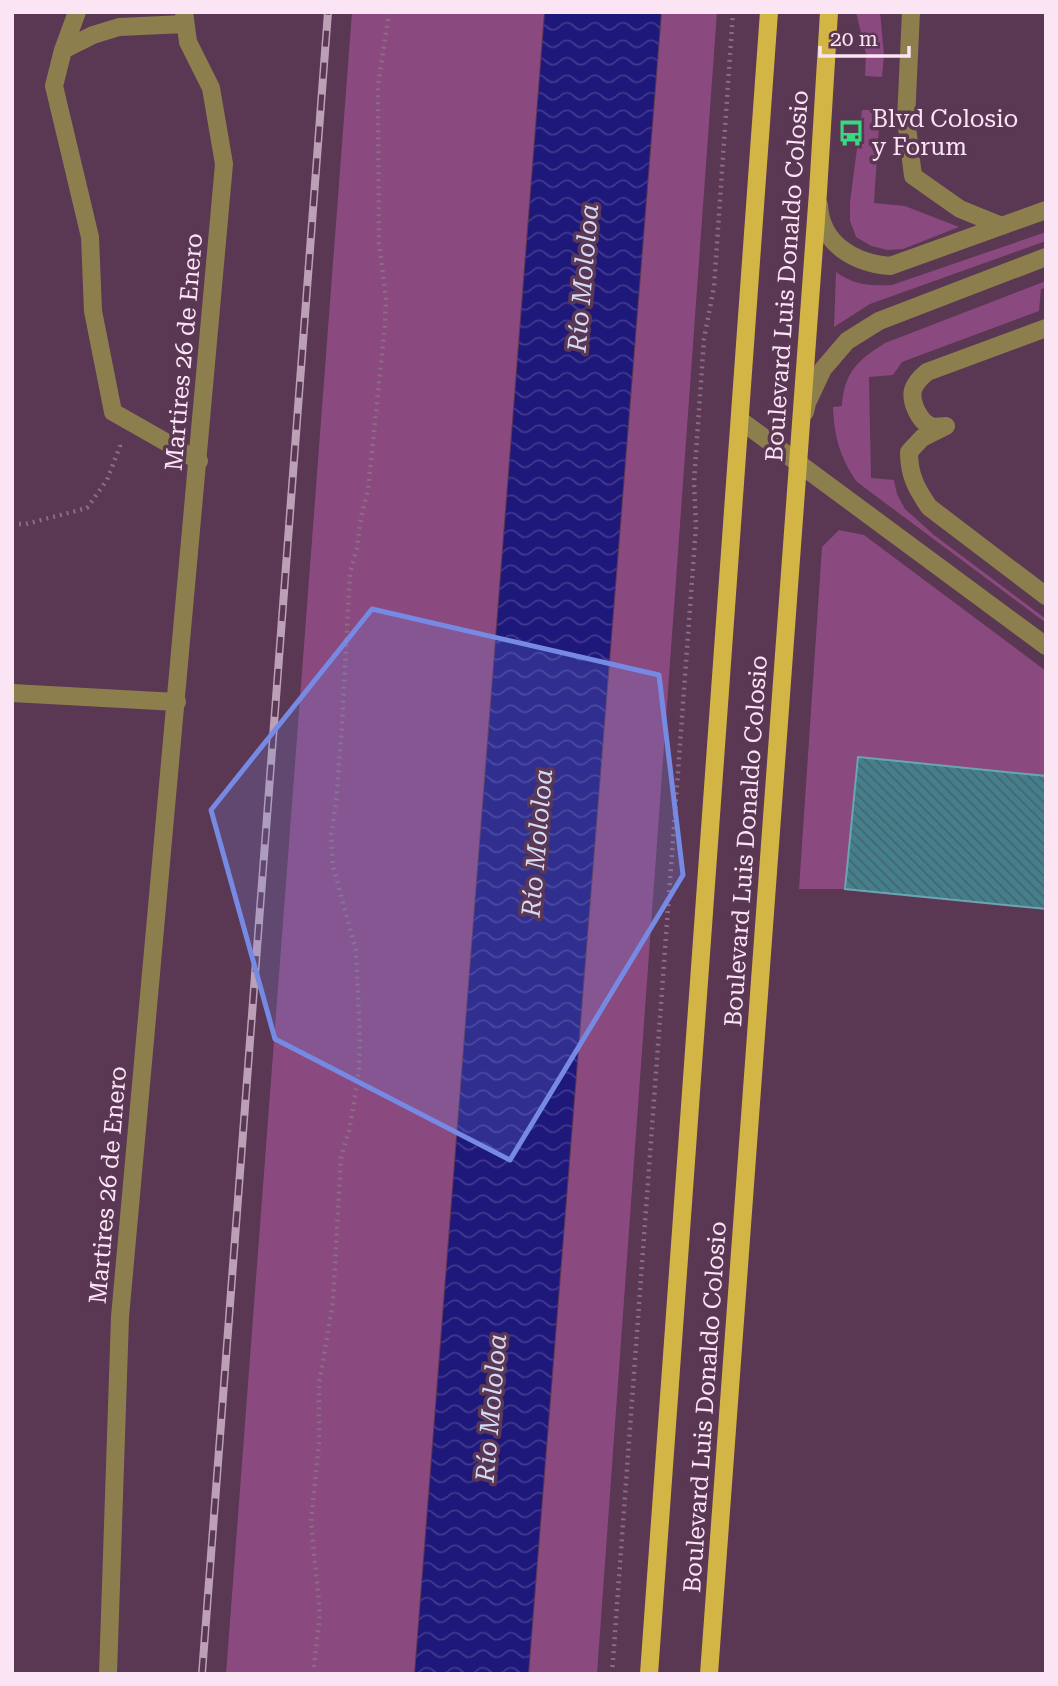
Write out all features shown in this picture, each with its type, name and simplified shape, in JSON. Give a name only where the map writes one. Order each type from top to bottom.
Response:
[{"type":"main road","name":"Boulevard Luis Donaldo Colosio","points":[[649,1674],[769,12]]},
{"type":"main road","name":"Boulevard Luis Donaldo Colosio","points":[[709,1674],[799,464],[829,12]]},
{"type":"street","points":[[77,12],[62,50],[54,86],[90,237],[93,311],[113,412],[199,461]]},
{"type":"street","points":[[911,12],[906,120],[913,176],[960,209],[1002,226]]},
{"type":"street","points":[[62,50],[119,27],[185,18]]},
{"type":"street","name":"Martires 26 de Enero","points":[[108,1674],[120,1317],[225,164],[211,88],[188,42],[185,18]]},
{"type":"street","points":[[818,192],[820,219],[831,239],[849,255],[870,264],[890,266],[1046,210]]},
{"type":"street","points":[[800,440],[807,403],[823,369],[848,341],[879,321],[1046,257]]},
{"type":"street","points":[[1046,328],[927,372],[917,381],[912,393],[922,420],[933,427],[946,426],[922,438],[909,452],[912,479],[929,507],[1046,596]]},
{"type":"street","points":[[740,421],[1046,646]]},
{"type":"street","points":[[12,693],[177,702]]},
{"type":"path","points":[[313,1674],[320,1614],[312,1522],[319,1444],[319,1385],[334,1288],[341,1157],[351,1122],[359,1068],[360,1039],[356,951],[333,866],[331,835],[342,724],[350,573],[368,490],[385,325],[386,299],[379,244],[378,86],[389,12]]},
{"type":"path","points":[[612,1674],[696,526],[694,482],[704,339],[714,287],[733,12]]},
{"type":"path","points":[[12,524],[26,524],[87,508],[107,480],[120,446],[113,412]]},
{"type":"highlighted area","points":[[372,609],[659,675],[683,875],[510,1160],[275,1039],[211,810]]},
{"type":"shaded area","points":[[352,12],[544,12],[414,1674],[226,1674]]},
{"type":"shaded area","points":[[662,12],[717,12],[597,1674],[529,1674]]},
{"type":"shaded area","points":[[856,12],[880,12],[884,55],[882,77],[865,76],[866,54]]},
{"type":"shaded area","points":[[862,110],[880,110],[874,203],[905,206],[959,227],[903,249],[888,250],[871,246],[856,237],[850,221],[850,202]]},
{"type":"shaded area","points":[[1046,232],[1046,241],[870,304],[834,327],[836,272],[862,284],[892,285]]},
{"type":"shaded area","points":[[1046,281],[1046,288],[1041,289],[1039,311],[902,362],[893,375],[869,377],[871,478],[894,480],[897,494],[905,509],[934,535],[1046,619],[1046,623],[857,482],[839,446],[833,407],[842,406],[846,384],[854,368],[885,343]]},
{"type":"shaded area","points":[[839,530],[864,535],[1046,671],[1046,776],[858,757],[845,889],[799,889],[822,547]]},
{"type":"water","name":"Río Mololoa","points":[[545,12],[661,12],[528,1674],[415,1674]]},
{"type":"building","points":[[858,757],[1046,776],[1046,909],[845,889]]},
{"type":"railway","points":[[202,1674],[328,12]]},
{"type":"place","name":"Blvd Colosio y Forum","points":[[851,133]]}]
